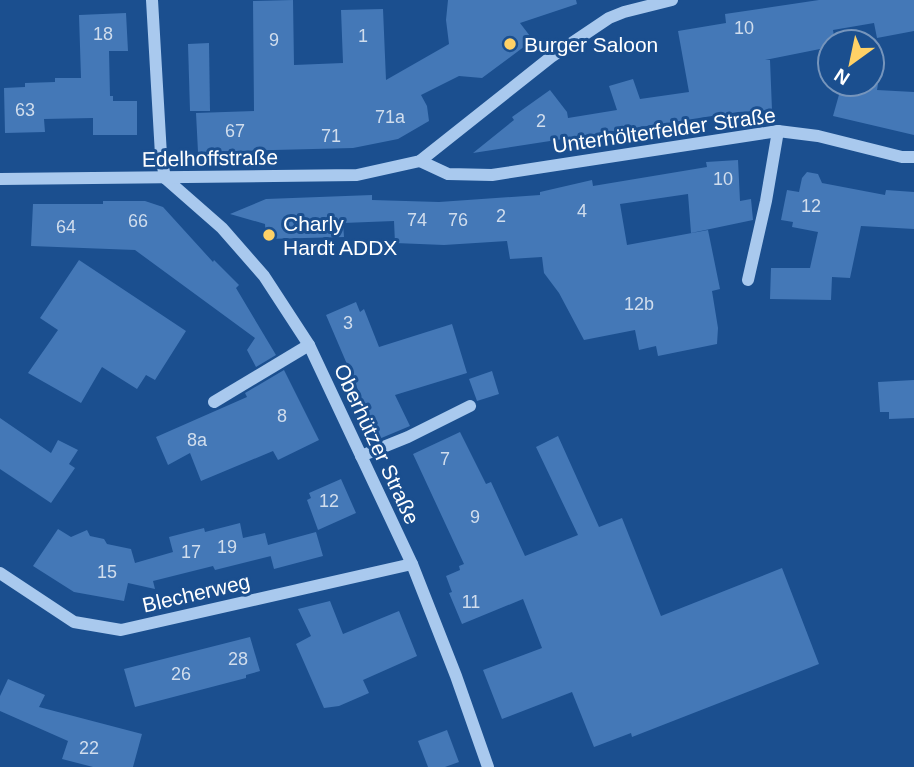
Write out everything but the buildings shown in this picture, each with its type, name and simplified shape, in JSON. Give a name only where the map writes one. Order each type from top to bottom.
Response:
[{"type":"street","points":[[152,0],[160,155],[165,178]]},
{"type":"street","points":[[420,162],[551,57],[609,18],[672,0]]},
{"type":"street","points":[[748,280],[778,131]]},
{"type":"street","name":"Unterhölterfelder Straße","points":[[420,162],[448,174],[492,175],[778,131],[818,135],[902,157],[914,157]]},
{"type":"street","name":"Edelhoffstraße","points":[[0,179],[357,175],[420,162]]},
{"type":"street","name":"Oberhützer Straße","points":[[165,178],[222,228],[247,256],[264,276],[310,345],[412,564],[488,767]]},
{"type":"street","points":[[214,402],[310,345]]},
{"type":"street","points":[[361,456],[408,437],[470,406]]},
{"type":"street","name":"Blecherweg","points":[[0,573],[74,622],[121,630],[412,564]]},
{"type":"place","name":"Burger Saloon","points":[[510,44]]},
{"type":"place","name":"Charly Hardt ADDX","points":[[269,235]]}]
